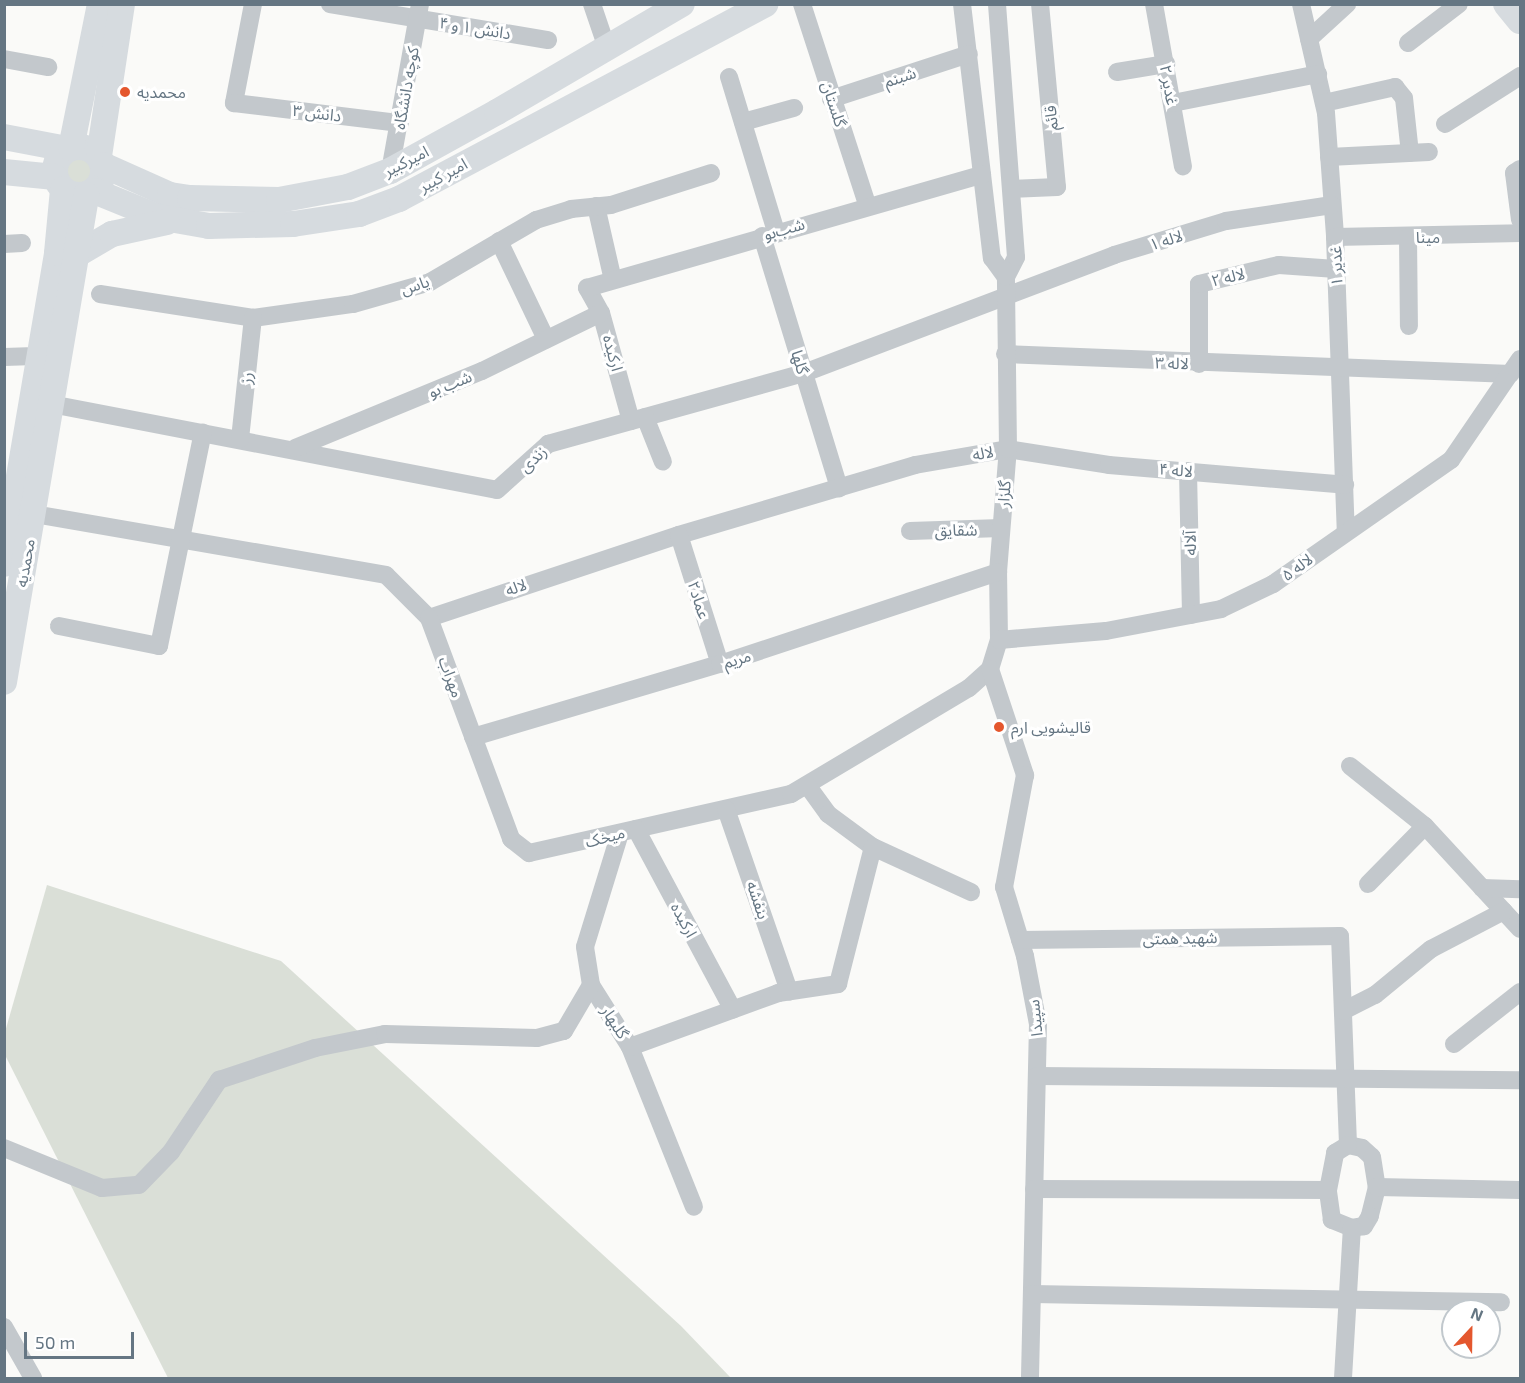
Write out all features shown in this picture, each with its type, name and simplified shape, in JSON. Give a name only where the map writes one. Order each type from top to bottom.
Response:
[{"type":"street","points":[[100,4],[69,148],[56,164],[75,188],[101,182],[101,160],[122,4]]},
{"type":"street","name":"دانش ۳","points":[[253,4],[234,103],[399,123]]},
{"type":"street","name":"دانش ۱ و ۴","points":[[330,4],[419,12],[549,40]]},
{"type":"street","points":[[592,4],[607,48],[626,79]]},
{"type":"street","name":"امیرکبیر","points":[[101,160],[170,195],[234,202],[297,198],[348,187],[390,171],[682,4]]},
{"type":"street","name":"امیر کبیر","points":[[4,172],[75,188],[176,221],[256,226],[358,214],[399,199],[765,4]]},
{"type":"street","name":"گلستان","points":[[802,4],[867,204]]},
{"type":"street","points":[[962,4],[992,258],[1006,277]]},
{"type":"street","name":"گلزار","points":[[997,4],[1017,257],[1006,277],[1005,354],[1008,449],[998,572],[999,639]]},
{"type":"street","name":"قائم","points":[[1013,189],[1057,187],[1040,4]]},
{"type":"street","name":"غدیر ۲","points":[[1154,4],[1183,166]]},
{"type":"street","name":"غدیر ۱","points":[[1301,4],[1324,103],[1329,157],[1335,237],[1346,531]]},
{"type":"street","points":[[1309,39],[1347,4]]},
{"type":"street","points":[[1408,43],[1459,4]]},
{"type":"street","points":[[1506,4],[1521,21]]},
{"type":"street","name":"کوچه دانشگاه","points":[[390,171],[419,12]]},
{"type":"street","name":"شبنم","points":[[831,99],[969,54]]},
{"type":"street","points":[[4,59],[48,66]]},
{"type":"street","points":[[1117,72],[1166,64]]},
{"type":"street","points":[[1173,103],[1318,74]]},
{"type":"street","points":[[1445,124],[1521,76]]},
{"type":"street","name":"گلها","points":[[729,77],[743,122],[804,373],[839,488]]},
{"type":"street","points":[[1324,103],[1395,87],[1404,98],[1410,153]]},
{"type":"street","points":[[743,122],[794,108]]},
{"type":"street","points":[[4,137],[69,148],[86,147],[101,160]]},
{"type":"street","points":[[1329,157],[1429,152]]},
{"type":"street","points":[[1521,169],[1514,173],[1521,220]]},
{"type":"street","name":"یاس","points":[[100,294],[253,318],[353,304],[430,282],[536,220],[596,206],[711,173]]},
{"type":"street","name":"شب‌بو","points":[[587,288],[867,204],[982,175]]},
{"type":"street","name":"محمدیه","points":[[4,682],[76,255],[75,188]]},
{"type":"street","name":"محمدیه","points":[[4,564],[57,253],[75,188]]},
{"type":"street","name":"لاله ۱","points":[[1006,299],[1114,255],[1226,221],[1332,205]]},
{"type":"street","points":[[596,206],[613,280]]},
{"type":"street","points":[[76,255],[130,227],[176,221]]},
{"type":"street","name":"مینا","points":[[1335,237],[1408,237],[1521,232]]},
{"type":"street","points":[[1408,237],[1409,326]]},
{"type":"street","points":[[499,241],[546,339]]},
{"type":"street","name":"لاله ۲","points":[[1199,364],[1199,284],[1279,265],[1336,269]]},
{"type":"street","name":"ارکیده","points":[[587,288],[602,313],[638,419],[663,462]]},
{"type":"street","name":"زندی","points":[[51,404],[295,448],[497,490],[549,444],[804,373],[1006,299]]},
{"type":"street","name":"شب بو","points":[[295,448],[482,371],[602,313]]},
{"type":"street","name":"رز","points":[[240,439],[253,318]]},
{"type":"street","name":"لاله ۳","points":[[1005,354],[1340,370],[1511,374]]},
{"type":"street","points":[[4,357],[27,356]]},
{"type":"street","name":"لاله ۵","points":[[999,639],[1106,631],[1221,609],[1273,584],[1451,460],[1521,358]]},
{"type":"street","points":[[59,626],[159,646],[203,432]]},
{"type":"street","name":"لاله ۴","points":[[1008,449],[1188,471],[1345,485]]},
{"type":"street","name":"لاله","points":[[429,618],[679,535],[915,465],[1008,449]]},
{"type":"street","name":"آلاله","points":[[1188,471],[1191,615]]},
{"type":"street","points":[[34,514],[181,543],[280,554],[386,575],[429,618]]},
{"type":"street","name":"شقایق","points":[[910,531],[1001,528]]},
{"type":"street","name":"عماد۲","points":[[679,535],[720,664]]},
{"type":"street","name":"مریم","points":[[473,737],[720,664],[998,572]]},
{"type":"street","name":"مهراب","points":[[429,618],[473,737]]},
{"type":"street","points":[[990,669],[999,639]]},
{"type":"street","name":"میخک","points":[[473,737],[511,839],[529,853],[791,794],[969,688],[990,669]]},
{"type":"street","name":"سپیدا","points":[[990,669],[1026,775],[1004,887],[1020,940],[1038,1024],[1030,1378]]},
{"type":"street","points":[[1350,766],[1425,826],[1521,929]]},
{"type":"street","points":[[807,785],[828,814],[873,847],[971,892]]},
{"type":"street","name":"بنفشه","points":[[726,809],[789,992]]},
{"type":"street","points":[[1368,884],[1425,826]]},
{"type":"street","name":"ارکیده","points":[[628,831],[733,1010]]},
{"type":"street","name":"گلبهار","points":[[628,831],[585,947],[591,985],[630,1047],[694,1207]]},
{"type":"street","points":[[630,1047],[789,992],[838,984],[873,847]]},
{"type":"street","points":[[1482,888],[1521,889]]},
{"type":"street","points":[[1348,1145],[1343,1011],[1375,995],[1431,949],[1504,911]]},
{"type":"street","name":"شهید همتی","points":[[1020,940],[1340,936],[1343,1011]]},
{"type":"street","points":[[4,1148],[102,1188],[138,1185],[171,1152],[219,1080],[315,1048],[385,1034],[537,1038],[564,1031],[591,985]]},
{"type":"street","points":[[1454,1044],[1521,992]]},
{"type":"street","points":[[1036,1076],[1521,1080]]},
{"type":"street","points":[[1348,1145],[1362,1148],[1372,1157],[1377,1187],[1370,1216],[1364,1226],[1352,1228],[1332,1220],[1328,1190],[1335,1153],[1348,1145]]},
{"type":"street","points":[[1377,1187],[1521,1190]]},
{"type":"street","points":[[1034,1189],[1328,1190]]},
{"type":"street","points":[[1343,1378],[1345,1299],[1352,1228]]},
{"type":"street","points":[[1032,1294],[1441,1301]]},
{"type":"street","points":[[4,1327],[33,1378]]},
{"type":"shaded area","points":[[80,152],[93,157],[98,170],[93,183],[80,188],[67,183],[62,170],[67,157]]},
{"type":"shaded area","points":[[47,885],[281,961],[681,1326],[731,1378],[168,1378],[5,1055],[5,1032]]},
{"type":"place","name":"محمدیه","points":[[125,92]]},
{"type":"place","name":"قالیشویی ارم","points":[[999,727]]}]
